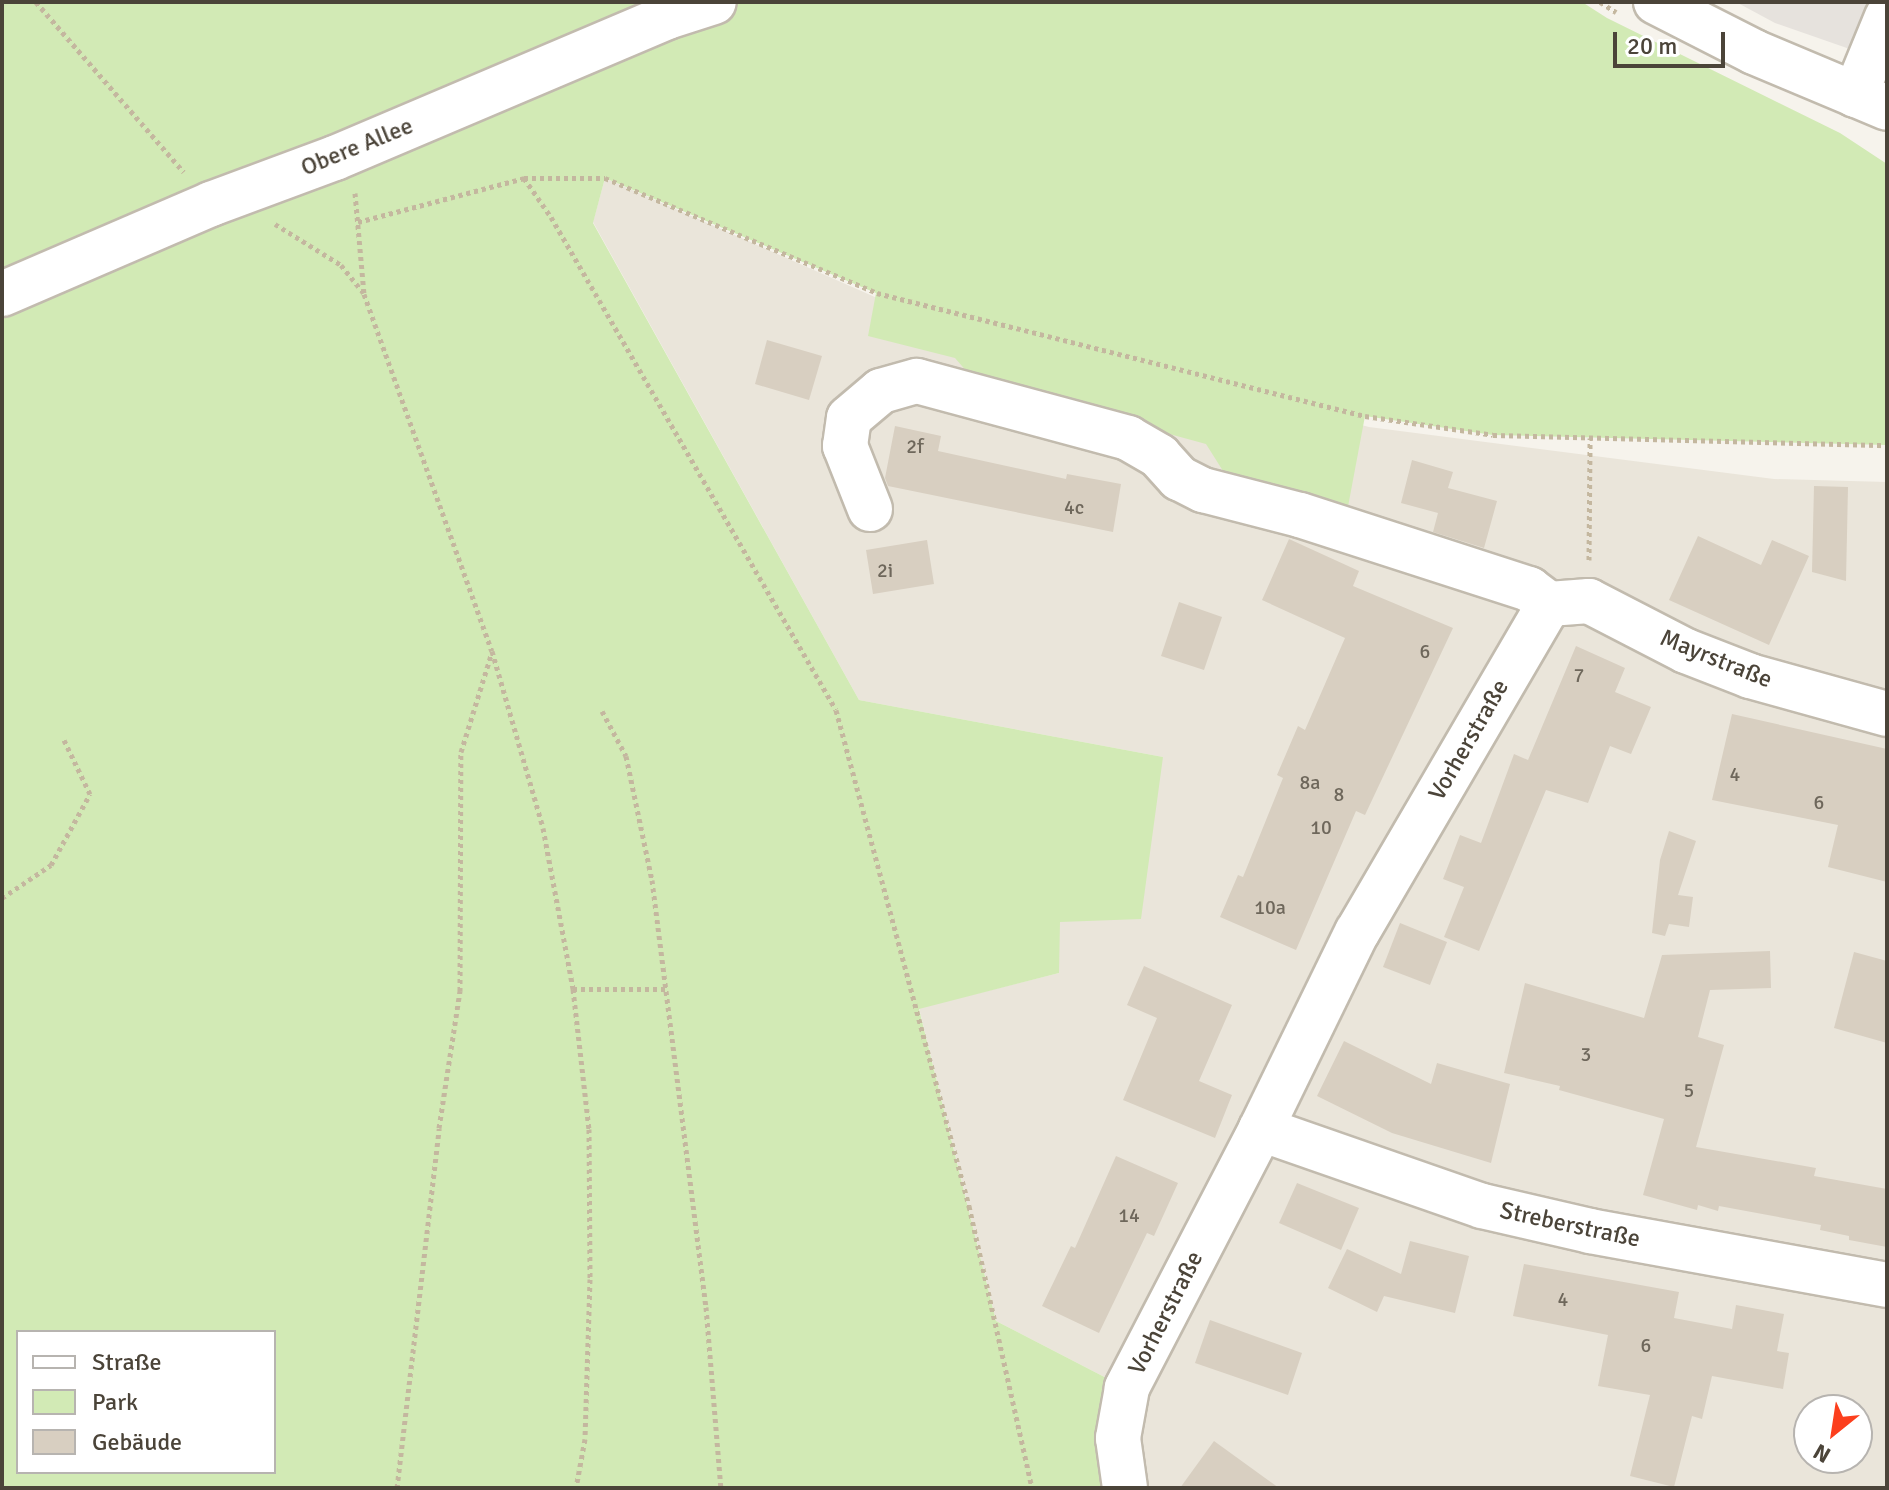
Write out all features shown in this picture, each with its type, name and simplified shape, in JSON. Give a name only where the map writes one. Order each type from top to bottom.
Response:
[{"type":"street","name":"Obere Allee","points":[[2,294],[227,197],[335,158],[667,17],[714,2]]},
{"type":"street","points":[[1656,2],[1754,52],[1871,102],[1887,17]]},
{"type":"street","points":[[870,509],[845,446],[849,418],[881,391],[917,381],[1128,438],[1159,456],[1179,478],[1203,490],[1300,515],[1569,602]]},
{"type":"street","name":"Mayrstraße","points":[[1569,602],[1750,676],[1887,714]]},
{"type":"street","name":"Vorherstraße","points":[[1125,1488],[1118,1438],[1127,1388],[1261,1129],[1357,932],[1569,602]]},
{"type":"street","name":"Streberstraße","points":[[1261,1129],[1482,1206],[1590,1231],[1887,1285]]},
{"type":"path","points":[[36,2],[227,197],[341,265],[364,294]]},
{"type":"path","points":[[335,158],[353,184],[364,294],[492,651],[543,828],[573,989],[589,1129],[590,1279],[585,1439],[576,1488]]},
{"type":"path","points":[[358,222],[524,178],[605,178],[877,293],[1365,416],[1493,435],[1887,445]]},
{"type":"path","points":[[524,178],[551,217],[836,710],[965,1191],[1032,1488]]},
{"type":"path","points":[[1569,602],[1590,438]]},
{"type":"path","points":[[397,1488],[439,1128],[460,991],[461,752],[492,651]]},
{"type":"path","points":[[602,711],[626,756],[652,880],[706,1307],[721,1488]]},
{"type":"path","points":[[2,898],[51,865],[90,794],[64,740]]},
{"type":"path","points":[[573,989],[666,989]]},
{"type":"shaded area","points":[[1736,2],[1887,2],[1887,62],[1775,23]]},
{"type":"shaded area","points":[[605,178],[884,301],[1369,427],[1774,479],[1887,482],[1887,1488],[1107,1488],[1116,1383],[996,1321],[919,1008],[1059,973],[1059,922],[1163,757],[859,700],[593,222]]},
{"type":"green space","points":[[2,2],[1582,2],[1607,18],[1840,133],[1887,164],[1887,445],[1493,435],[1365,416],[1347,512],[1230,482],[1206,444],[975,381],[955,358],[868,336],[876,293],[605,178],[593,223],[859,700],[1163,757],[1141,919],[1060,922],[1059,973],[919,1009],[996,1321],[1116,1383],[1107,1488],[2,1488]]},
{"type":"building","points":[[767,340],[822,356],[809,400],[755,384]]},
{"type":"building","points":[[895,426],[941,436],[938,451],[1066,479],[1067,474],[1121,484],[1113,532],[888,486],[885,478]]},
{"type":"building","points":[[1412,460],[1453,472],[1448,488],[1497,501],[1484,548],[1433,532],[1438,513],[1401,503]]},
{"type":"building","points":[[1814,486],[1848,487],[1846,581],[1812,572]]},
{"type":"building","points":[[1698,536],[1761,565],[1772,540],[1809,556],[1769,645],[1669,600]]},
{"type":"building","points":[[1289,539],[1359,571],[1353,586],[1453,628],[1365,815],[1356,811],[1296,950],[1220,917],[1238,875],[1243,877],[1283,778],[1277,775],[1298,726],[1305,730],[1345,638],[1262,600]]},
{"type":"building","points":[[927,540],[934,584],[873,594],[866,550]]},
{"type":"building","points":[[1179,602],[1222,617],[1204,670],[1161,656]]},
{"type":"building","points":[[1576,646],[1625,668],[1615,692],[1651,707],[1631,754],[1610,746],[1588,803],[1546,790],[1479,951],[1444,937],[1464,887],[1443,879],[1460,835],[1481,843],[1514,754],[1528,760]]},
{"type":"building","points":[[1732,714],[1887,749],[1887,882],[1828,867],[1838,825],[1712,800]]},
{"type":"building","points":[[1669,831],[1696,841],[1678,895],[1693,897],[1689,927],[1669,924],[1665,936],[1652,933],[1660,860]]},
{"type":"building","points":[[1400,923],[1447,942],[1430,985],[1383,967]]},
{"type":"building","points":[[1770,951],[1771,988],[1710,990],[1698,1037],[1724,1045],[1696,1147],[1816,1168],[1814,1176],[1887,1189],[1887,1247],[1849,1240],[1849,1236],[1820,1230],[1821,1225],[1719,1206],[1718,1211],[1698,1205],[1697,1210],[1643,1195],[1664,1119],[1559,1090],[1560,1086],[1504,1073],[1525,983],[1644,1018],[1662,955]]},
{"type":"building","points":[[1854,952],[1887,961],[1887,1043],[1834,1028]]},
{"type":"building","points":[[1144,966],[1232,1005],[1199,1081],[1232,1095],[1215,1138],[1123,1100],[1157,1018],[1127,1005]]},
{"type":"building","points":[[1344,1041],[1431,1084],[1437,1063],[1510,1084],[1491,1163],[1392,1133],[1317,1096]]},
{"type":"building","points":[[1116,1156],[1178,1183],[1154,1236],[1147,1233],[1099,1333],[1042,1306],[1071,1246],[1075,1248]]},
{"type":"building","points":[[1297,1183],[1359,1208],[1341,1250],[1279,1223]]},
{"type":"building","points":[[1410,1241],[1469,1256],[1455,1313],[1384,1296],[1377,1312],[1328,1288],[1347,1249],[1401,1274]]},
{"type":"building","points":[[1524,1264],[1679,1292],[1674,1318],[1732,1329],[1736,1305],[1784,1314],[1777,1351],[1789,1353],[1783,1389],[1712,1376],[1702,1419],[1692,1416],[1674,1487],[1630,1476],[1650,1395],[1598,1386],[1608,1335],[1513,1316]]},
{"type":"building","points":[[1210,1320],[1302,1353],[1288,1395],[1195,1363]]},
{"type":"building","points":[[1214,1441],[1279,1488],[1180,1488]]}]
